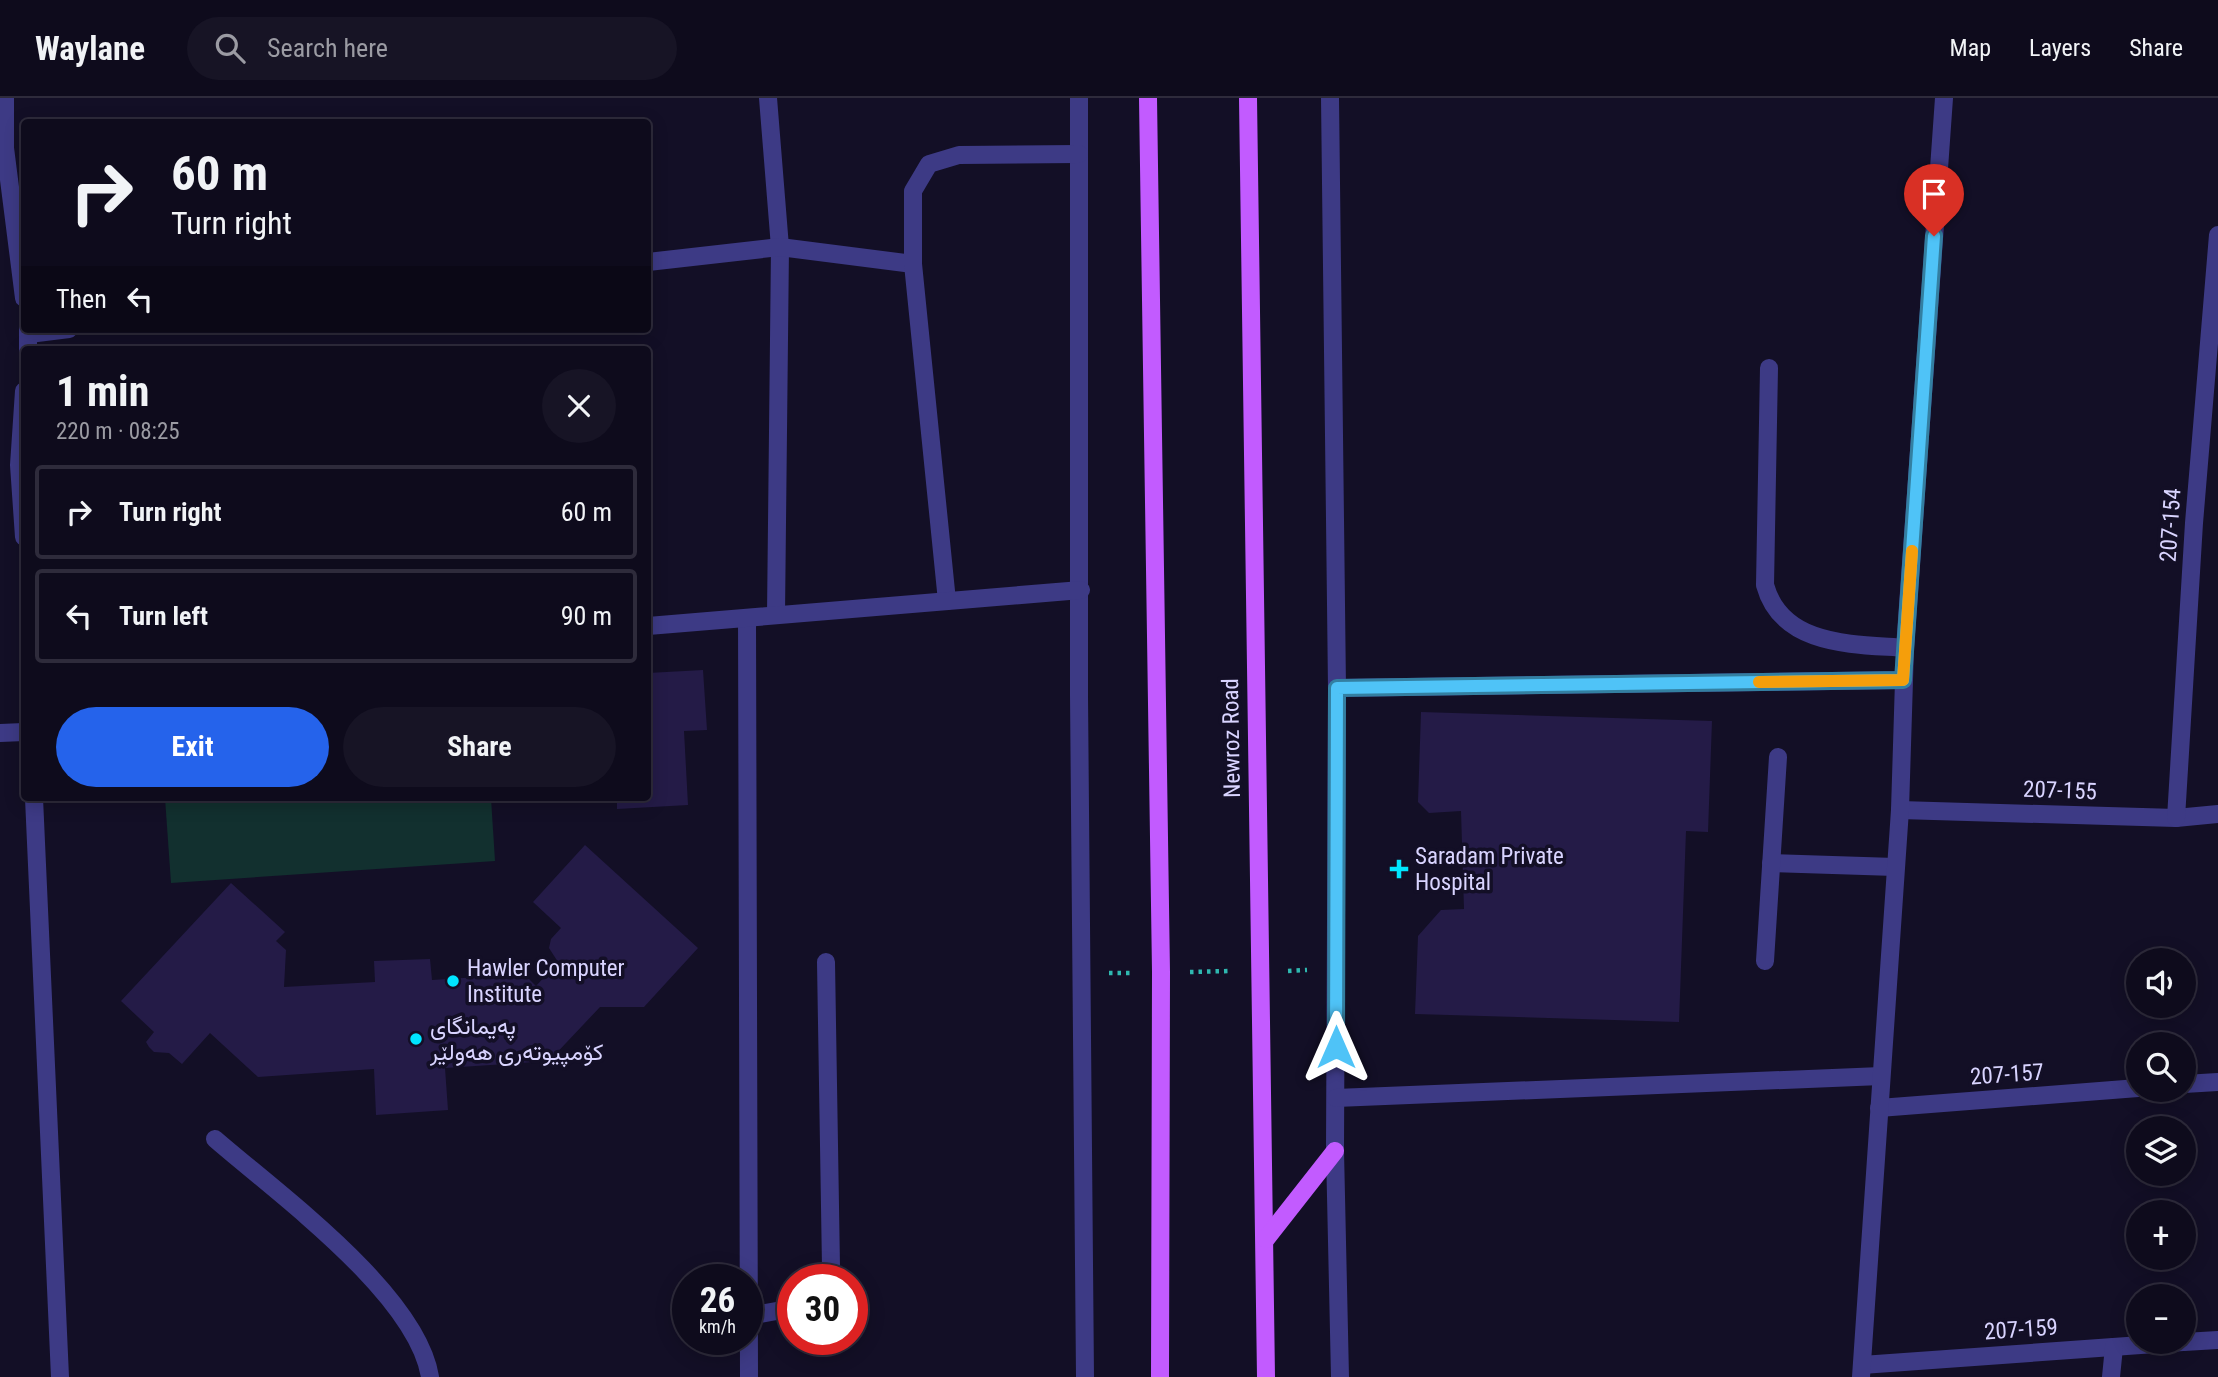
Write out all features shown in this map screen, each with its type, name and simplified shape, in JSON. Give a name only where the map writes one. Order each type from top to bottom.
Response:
[{"type":"main road","points":[[1148,98],[1161,972],[1160,1377]]},
{"type":"main road","name":"Newroz Road","points":[[1248,98],[1266,1377]]},
{"type":"main road","points":[[1266,1240],[1335,1151]]},
{"type":"street","points":[[5,98],[3,148],[21,277]]},
{"type":"street","points":[[768,98],[780,247],[776,615]]},
{"type":"street","points":[[1079,98],[1081,974],[1085,1377]]},
{"type":"street","points":[[1331,98],[1337,688],[1335,1151],[1340,1377]]},
{"type":"street","points":[[1861,1371],[1900,810],[1905,648],[1944,98]]},
{"type":"street","points":[[947,601],[913,264],[914,191],[929,164],[959,155],[1079,155]]},
{"type":"street","name":"207-154","points":[[2176,818],[2194,523],[2218,236]]},
{"type":"street","points":[[651,262],[780,247],[913,264]]},
{"type":"street","points":[[28,338],[51,333]]},
{"type":"street","points":[[1769,368],[1765,585],[1770,603],[1791,625],[1824,642],[1905,648]]},
{"type":"street","points":[[21,435],[21,494]]},
{"type":"street","points":[[0,466],[19,465]]},
{"type":"street","points":[[651,626],[1081,590]]},
{"type":"street","points":[[747,618],[749,1264]]},
{"type":"street","points":[[1337,688],[1903,680]]},
{"type":"street","points":[[0,733],[21,732]]},
{"type":"street","points":[[1765,961],[1778,757]]},
{"type":"street","points":[[34,801],[60,1377]]},
{"type":"street","name":"207-155","points":[[1900,810],[2176,818],[2218,814]]},
{"type":"street","points":[[1771,863],[1895,867]]},
{"type":"street","points":[[826,962],[831,1264]]},
{"type":"street","points":[[1336,1098],[1881,1076]]},
{"type":"street","points":[[2196,1083],[2218,1082]]},
{"type":"street","name":"207-157","points":[[1879,1108],[2126,1089]]},
{"type":"street","points":[[215,1139],[362,1266],[418,1343],[430,1377]]},
{"type":"street","name":"207-159","points":[[2196,1341],[2218,1340]]},
{"type":"street","name":"207-159","points":[[1861,1371],[2126,1346]]},
{"type":"street","points":[[2111,1377],[2114,1347]]},
{"type":"street","points":[[749,1355],[749,1377]]},
{"type":"path","points":[[1081,974],[1336,970]]},
{"type":"green space","points":[[165,801],[491,801],[495,861],[171,883]]},
{"type":"building","points":[[703,670],[707,730],[684,731],[688,805],[617,809],[617,801],[651,801],[651,673]]},
{"type":"building","name":"Saradam Private Hospital","points":[[1421,712],[1712,721],[1708,832],[1686,831],[1679,1022],[1415,1014],[1418,936],[1441,910],[1464,909],[1461,811],[1429,813],[1418,802]]},
{"type":"building","name":"Hawler Computer Institute","points":[[585,845],[698,948],[644,1007],[600,1007],[549,1061],[445,1068],[448,1110],[376,1115],[374,1069],[258,1077],[210,1033],[182,1064],[169,1053],[154,1052],[149,1047],[146,1042],[154,1032],[121,1001],[231,883],[285,932],[276,941],[286,950],[284,987],[375,982],[374,961],[430,959],[432,980],[524,974],[536,986],[558,962],[549,948],[551,939],[561,928],[533,902]]},
{"type":"slow traffic","points":[[1759,682],[1903,680],[1912,551]]},
{"type":"place","name":"Saradam Private Hospital","points":[[1399,869]]},
{"type":"place","name":"Hawler Computer Institute","points":[[453,981]]},
{"type":"place","name":"پەیمانگای کۆمپیوتەری هەولێر","points":[[416,1039]]},
{"type":"route","points":[[1336,1047],[1337,688],[1903,680],[1934,236]]}]
